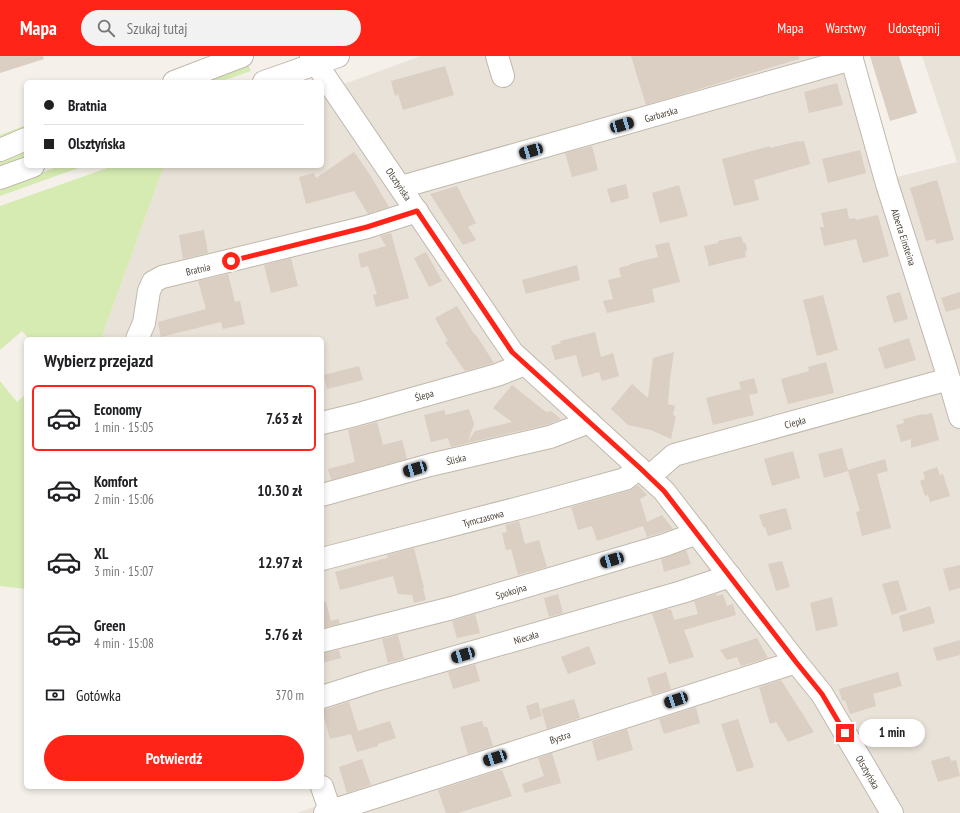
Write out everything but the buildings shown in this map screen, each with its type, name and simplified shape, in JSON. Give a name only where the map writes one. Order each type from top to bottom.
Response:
[{"type":"street","points":[[179,80],[242,56]]},
{"type":"street","points":[[269,80],[314,60],[338,56]]},
{"type":"street","name":"Garbarska","points":[[401,187],[852,58]]},
{"type":"street","name":"Alberta Einsteina","points":[[852,58],[888,184],[952,371],[960,417]]},
{"type":"street","name":"Olsztyńska","points":[[314,60],[512,352],[664,491],[822,694],[892,813]]},
{"type":"street","points":[[0,150],[24,140]]},
{"type":"street","points":[[0,178],[28,168]]},
{"type":"street","name":"Bratnia","points":[[138,337],[144,323],[149,291],[154,282],[162,277],[367,227],[417,211]]},
{"type":"street","name":"Ślepa","points":[[324,423],[489,377],[525,364]]},
{"type":"street","name":"Ciepła","points":[[644,472],[674,455],[952,371]]},
{"type":"street","name":"Śliska","points":[[324,494],[430,465],[550,437],[589,422]]},
{"type":"street","name":"Tymczasowa","points":[[324,558],[538,503],[625,479],[644,472]]},
{"type":"street","name":"Spokojna","points":[[324,640],[452,608],[665,545],[697,533]]},
{"type":"street","name":"Niecała","points":[[324,696],[372,681],[682,592],[730,576]]},
{"type":"street","name":"Bystra","points":[[328,812],[796,662]]},
{"type":"street","points":[[322,789],[328,812]]},
{"type":"shaded area","points":[[421,56],[844,56],[881,181],[957,162],[922,56],[960,56],[960,813],[297,813],[320,805],[311,789],[324,789],[324,337],[102,337],[163,168],[324,168],[324,91]]},
{"type":"green space","points":[[246,61],[251,71],[225,80],[201,80]]},
{"type":"green space","points":[[24,126],[24,132],[0,141],[0,135]]},
{"type":"green space","points":[[24,151],[24,161],[0,168],[0,160]]},
{"type":"green space","points":[[55,168],[78,168],[0,196],[0,188]]},
{"type":"green space","points":[[107,168],[163,168],[102,337],[27,337],[22,331],[0,350],[0,206]]},
{"type":"green space","points":[[0,381],[17,402],[24,396],[24,589],[0,586]]},
{"type":"route","points":[[231,261],[367,227],[417,211],[512,352],[664,491],[822,694],[845,733]]}]
